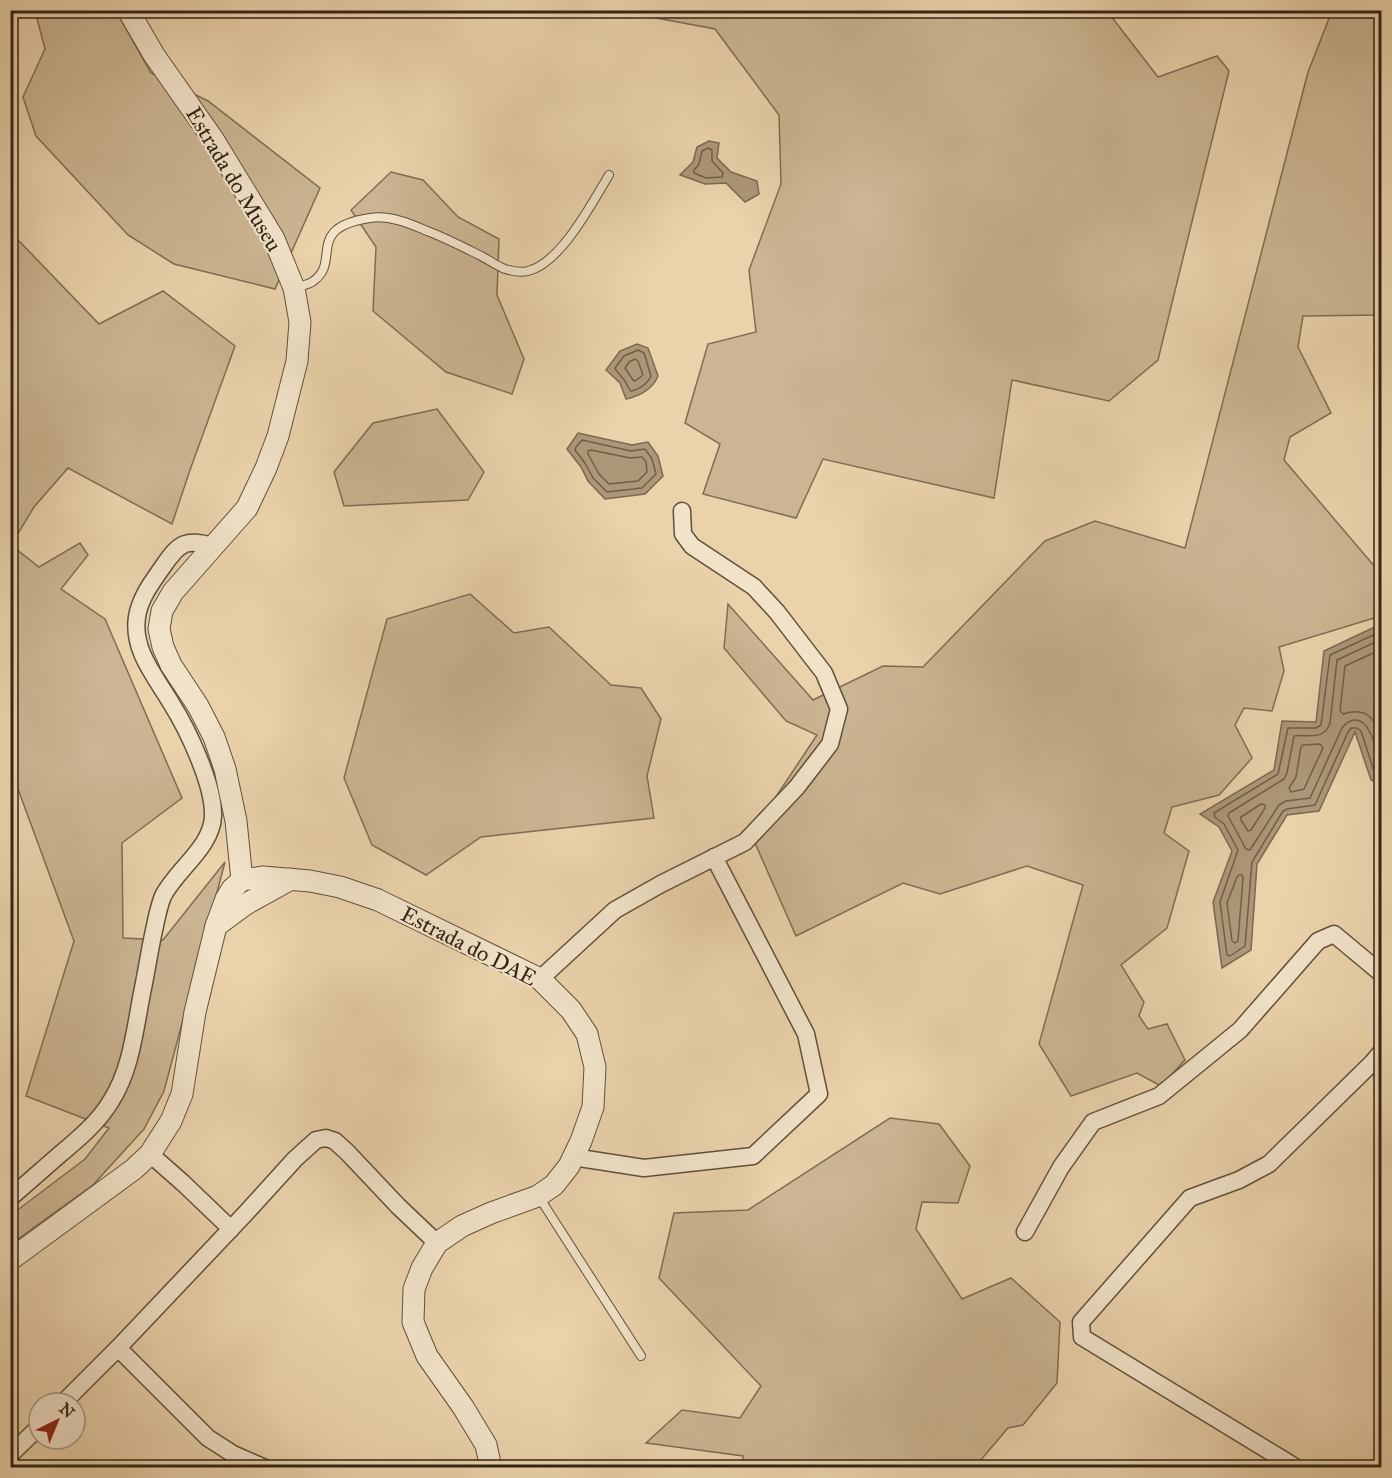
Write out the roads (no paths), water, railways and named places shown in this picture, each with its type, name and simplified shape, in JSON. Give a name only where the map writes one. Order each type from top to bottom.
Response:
[{"type":"street","name":"Estrada do Museu","points":[[128,10],[154,55],[213,139],[274,239],[294,288],[300,322],[297,361],[278,436],[266,468],[247,508],[173,592],[162,611],[159,629],[163,647],[171,665],[198,706],[214,737],[225,769],[236,821],[242,880]]},
{"type":"street","points":[[540,979],[615,910],[745,842],[797,787],[830,744],[839,710],[824,673],[777,612],[754,588],[692,546],[682,534],[682,511]]},
{"type":"street","points":[[10,1198],[87,1132],[111,1101],[122,1078],[131,1049],[162,898],[173,878],[200,849],[209,833],[213,820],[213,804],[201,765],[187,730],[144,660],[137,637],[137,617],[144,596],[168,559],[180,547],[189,542],[213,546]]},
{"type":"street","points":[[573,1157],[644,1168],[753,1156],[819,1094],[806,1034],[714,857]]},
{"type":"street","name":"Estrada do DAE","points":[[242,880],[263,877],[310,880],[378,900],[540,979],[571,1010],[587,1034],[595,1067],[593,1107],[569,1166],[554,1185],[538,1196],[462,1226],[437,1243],[422,1268],[414,1289],[413,1322],[427,1356],[463,1407],[486,1445],[491,1467]]},
{"type":"street","points":[[216,926],[246,904],[292,879]]},
{"type":"street","points":[[10,1260],[134,1169],[150,1154],[171,1121],[182,1095],[195,1012],[216,926],[226,899],[232,889],[242,880]]},
{"type":"street","points":[[1025,1232],[1061,1167],[1093,1122],[1158,1096],[1240,1030],[1318,940],[1334,934],[1382,974]]},
{"type":"street","points":[[1298,1467],[1082,1337],[1081,1322],[1190,1198],[1239,1180],[1269,1164],[1382,1051]]},
{"type":"street","points":[[75,1391],[295,1159],[316,1140],[326,1138],[334,1141],[437,1243]]},
{"type":"street","points":[[150,1154],[231,1229]]},
{"type":"street","points":[[118,1348],[208,1437],[233,1454],[265,1467]]},
{"type":"street","points":[[10,1455],[27,1438]]},
{"type":"lane","points":[[10,16],[16,10]]},
{"type":"lane","points":[[294,288],[310,283],[321,273],[325,264],[327,244],[332,234],[341,225],[350,221],[373,218],[402,221],[446,239],[506,269],[526,272],[538,267],[556,254],[584,216],[609,175]]},
{"type":"lane","points":[[538,1196],[641,1356]]},
{"type":"water","points":[[709,141],[719,143],[717,158],[731,172],[757,181],[759,194],[745,202],[726,183],[705,184],[680,175],[693,162],[697,147]]},
{"type":"water","points":[[637,344],[648,348],[658,376],[645,392],[626,399],[620,383],[606,370],[620,351]]},
{"type":"water","points":[[578,433],[632,445],[648,442],[658,456],[663,476],[645,494],[605,499],[588,481],[581,467],[567,449]]},
{"type":"water","points":[[1381,624],[1381,784],[1371,780],[1355,732],[1319,811],[1287,815],[1257,864],[1251,950],[1222,968],[1213,902],[1232,851],[1219,827],[1200,814],[1274,770],[1282,721],[1316,722],[1324,651]]}]
